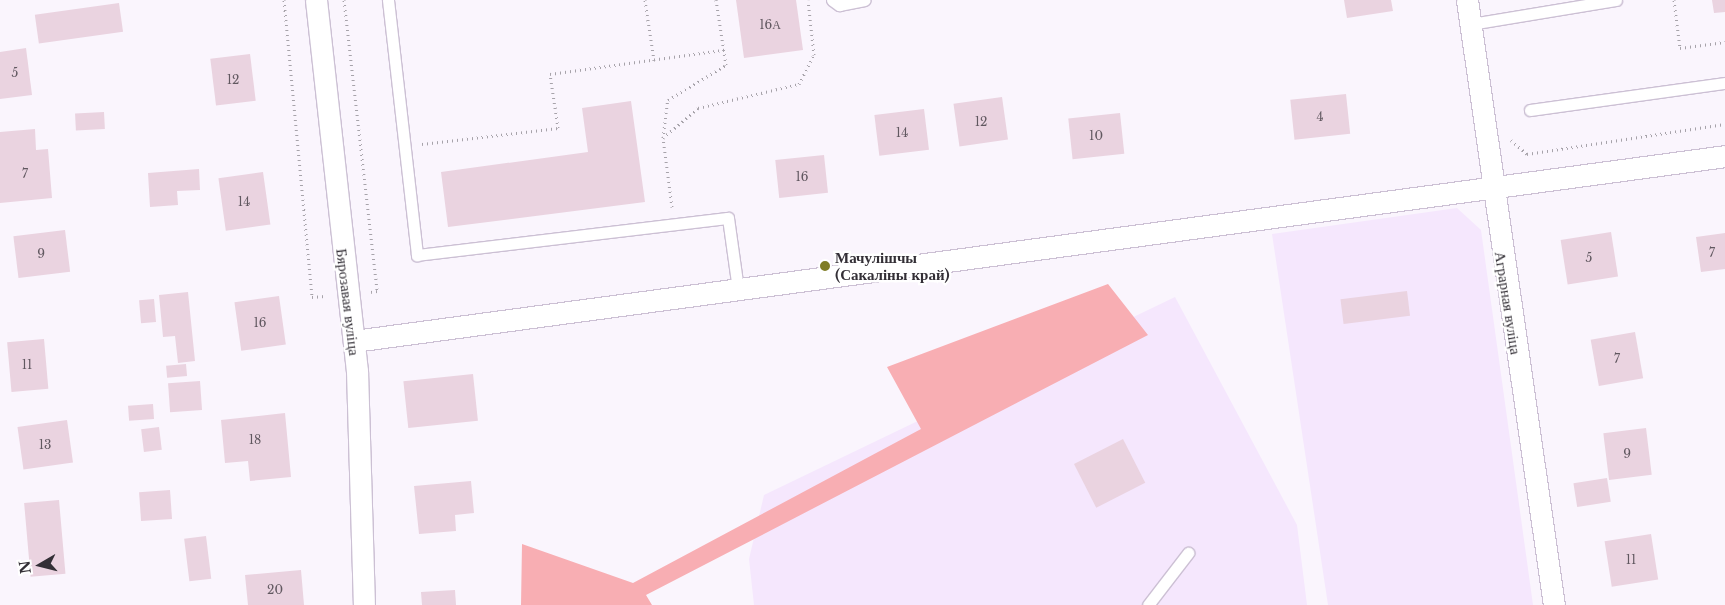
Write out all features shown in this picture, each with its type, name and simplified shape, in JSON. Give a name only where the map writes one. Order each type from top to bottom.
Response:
[{"type":"street","name":"Бярозавая вуліца","points":[[316,0],[354,341],[364,605]]},
{"type":"street","name":"Аграрная вуліца","points":[[1467,0],[1491,185],[1554,605]]},
{"type":"street","points":[[354,341],[738,290],[1491,185],[1725,156]]},
{"type":"lane","points":[[388,0],[417,255],[728,218],[738,290]]},
{"type":"lane","points":[[832,0],[839,4],[865,0]]},
{"type":"lane","points":[[1471,24],[1616,0]]},
{"type":"lane","points":[[1530,110],[1725,83]]},
{"type":"lane","points":[[1148,605],[1188,553]]},
{"type":"path","points":[[284,0],[312,297]]},
{"type":"path","points":[[645,0],[654,60]]},
{"type":"path","points":[[669,210],[673,205],[663,138],[668,100],[726,65],[716,0]]},
{"type":"path","points":[[663,138],[698,108],[799,84],[814,55],[808,0]]},
{"type":"path","points":[[1674,0],[1680,48],[1725,42]]},
{"type":"path","points":[[404,146],[558,128],[550,74],[724,50]]},
{"type":"shaded area","points":[[1457,208],[1481,230],[1533,605],[1328,605],[1272,234]]},
{"type":"shaded area","points":[[1108,284],[1148,335],[646,595],[652,605],[521,605],[522,544],[633,583],[921,429],[887,367]]},
{"type":"shaded area","points":[[1175,297],[1297,525],[1307,605],[754,605],[749,559],[764,495]]},
{"type":"building","points":[[736,0],[796,0],[803,50],[744,58]]},
{"type":"building","points":[[1344,0],[1391,0],[1393,11],[1347,18]]},
{"type":"building","points":[[1712,0],[1725,0],[1725,12],[1714,13]]},
{"type":"building","points":[[119,3],[123,32],[39,44],[35,15]]},
{"type":"building","points":[[26,48],[32,95],[0,99],[0,52]]},
{"type":"building","points":[[250,54],[256,101],[216,106],[210,59]]},
{"type":"building","points":[[1346,94],[1350,134],[1294,140],[1290,100]]},
{"type":"building","points":[[1002,97],[1008,140],[959,146],[953,104]]},
{"type":"building","points":[[631,101],[645,202],[448,227],[441,172],[588,152],[582,108]]},
{"type":"building","points":[[924,109],[929,150],[879,156],[874,115]]},
{"type":"building","points":[[104,112],[105,129],[76,130],[75,114]]},
{"type":"building","points":[[1120,113],[1124,154],[1073,159],[1068,118]]},
{"type":"building","points":[[35,129],[36,150],[48,149],[52,198],[0,203],[0,132]]},
{"type":"building","points":[[824,155],[828,193],[779,198],[775,160]]},
{"type":"building","points":[[199,169],[200,190],[177,191],[178,205],[150,207],[148,173]]},
{"type":"building","points":[[263,172],[270,224],[226,231],[218,178]]},
{"type":"building","points":[[65,230],[70,272],[19,278],[13,236]]},
{"type":"building","points":[[1611,232],[1618,276],[1568,284],[1561,240]]},
{"type":"building","points":[[1725,233],[1725,269],[1701,272],[1696,237]]},
{"type":"building","points":[[1407,291],[1410,316],[1344,324],[1340,299]]},
{"type":"building","points":[[188,292],[195,361],[178,363],[175,336],[163,337],[159,295]]},
{"type":"building","points":[[279,296],[286,345],[241,351],[234,302]]},
{"type":"building","points":[[154,299],[156,322],[141,323],[139,300]]},
{"type":"building","points":[[1635,332],[1643,378],[1599,386],[1591,340]]},
{"type":"building","points":[[44,339],[48,389],[11,392],[7,342]]},
{"type":"building","points":[[186,364],[187,376],[167,378],[166,366]]},
{"type":"building","points":[[473,374],[478,421],[408,428],[403,381]]},
{"type":"building","points":[[200,381],[202,410],[170,412],[168,383]]},
{"type":"building","points":[[153,404],[154,419],[129,421],[128,406]]},
{"type":"building","points":[[285,413],[291,477],[250,481],[248,461],[225,463],[221,420]]},
{"type":"building","points":[[67,420],[73,463],[23,470],[17,427]]},
{"type":"building","points":[[159,427],[162,450],[144,452],[141,429]]},
{"type":"building","points":[[1646,428],[1652,475],[1609,480],[1603,433]]},
{"type":"building","points":[[1123,439],[1145,483],[1096,508],[1074,464]]},
{"type":"building","points":[[1607,478],[1611,502],[1577,507],[1573,483]]},
{"type":"building","points":[[471,481],[474,513],[455,515],[456,531],[419,534],[414,486]]},
{"type":"building","points":[[170,490],[172,519],[141,521],[139,492]]},
{"type":"building","points":[[59,500],[65,574],[31,577],[24,503]]},
{"type":"building","points":[[1651,534],[1658,579],[1612,587],[1605,541]]},
{"type":"building","points":[[206,536],[211,579],[189,581],[184,539]]},
{"type":"building","points":[[301,570],[304,605],[248,605],[245,575]]},
{"type":"building","points":[[455,590],[456,605],[422,605],[421,592]]},
{"type":"place","name":"Мачулішчы (Сакаліны край)","points":[[825,266]]}]
